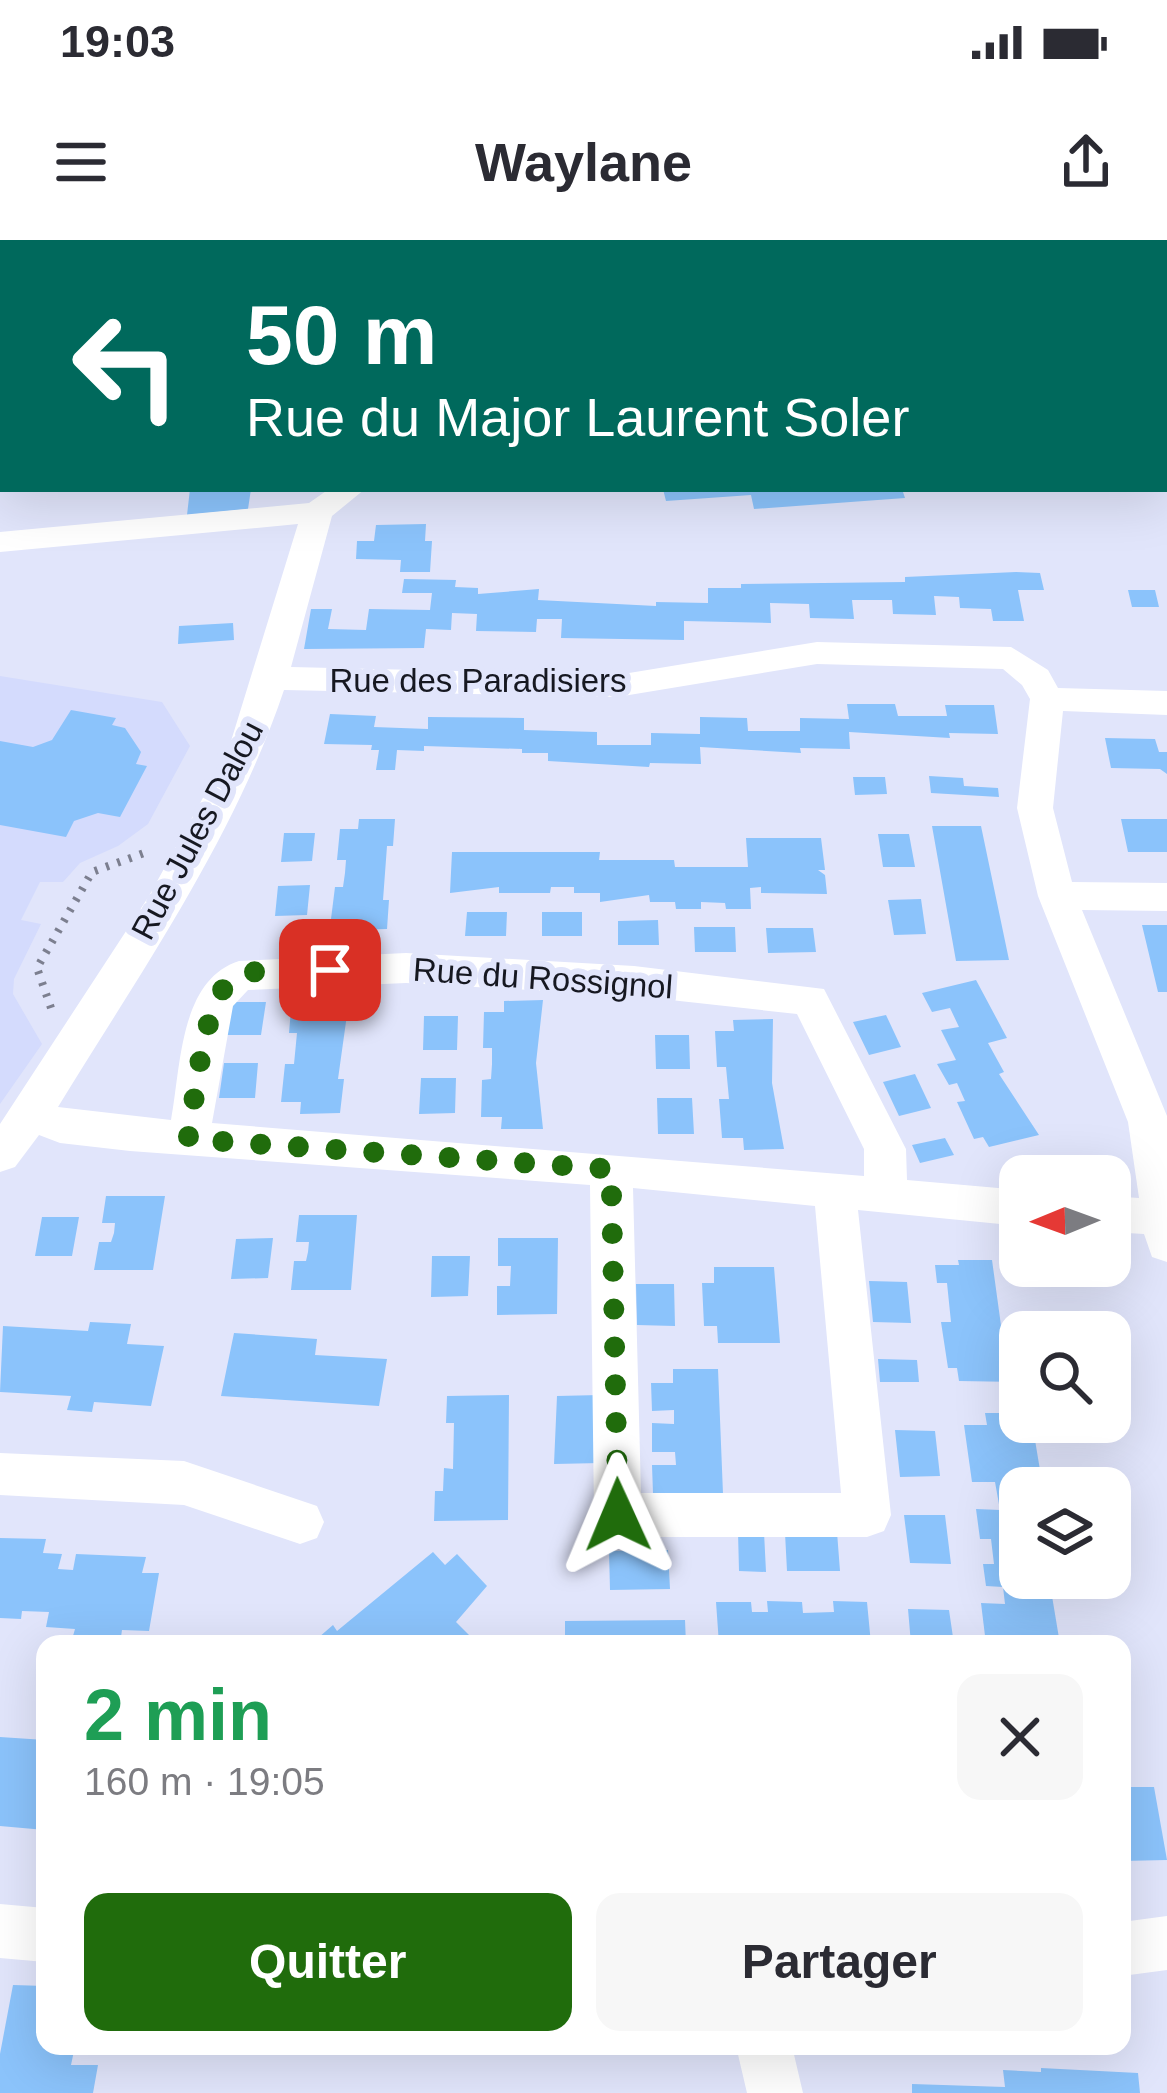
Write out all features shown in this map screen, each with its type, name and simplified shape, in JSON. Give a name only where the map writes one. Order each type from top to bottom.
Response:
[{"type":"street","points":[[0,542],[316,512],[345,492]]},
{"type":"street","name":"Rue Jules Dalou","points":[[0,1155],[89,1024],[196,847],[245,754],[316,512]]},
{"type":"street","name":"Rue des Paradisiers","points":[[271,678],[617,686],[817,652],[1011,658],[1036,678],[1047,699]]},
{"type":"street","points":[[1131,1220],[1166,1231],[1149,1122],[1057,896],[1035,808],[1047,699],[1167,703]]},
{"type":"street","points":[[1057,896],[1167,897]]},
{"type":"street","name":"Rue du Rossignol","points":[[188,1139],[212,1006],[218,993],[239,976],[406,968],[634,981],[810,1000],[884,1149],[886,1196]]},
{"type":"street","points":[[32,1114],[60,1126],[188,1139],[611,1169],[999,1206]]},
{"type":"street","points":[[611,1169],[618,1515],[867,1515],[836,1192]]},
{"type":"street","points":[[0,1474],[184,1483],[300,1522]]},
{"type":"street","points":[[0,1931],[36,1934]]},
{"type":"street","points":[[1131,1948],[1167,1943]]},
{"type":"street","points":[[766,2055],[775,2093]]},
{"type":"path","points":[[89,1024],[49,1007],[37,968],[92,872],[132,854],[196,847]]},
{"type":"shaded area","points":[[0,676],[162,702],[190,746],[148,824],[118,846],[80,863],[63,882],[40,882],[21,920],[41,924],[14,979],[13,994],[42,1044],[0,1104]]},
{"type":"building","points":[[190,492],[251,492],[248,509],[187,515]]},
{"type":"building","points":[[664,492],[903,492],[905,498],[754,509],[751,495],[666,501]]},
{"type":"building","points":[[426,524],[425,541],[432,541],[430,572],[400,572],[401,560],[356,559],[357,541],[374,541],[376,525]]},
{"type":"building","points":[[1040,573],[1044,590],[1018,590],[1024,621],[993,621],[991,609],[960,608],[959,597],[934,596],[936,615],[893,614],[892,600],[852,600],[854,619],[810,618],[809,604],[770,603],[771,623],[684,621],[684,640],[561,638],[562,619],[537,619],[536,632],[476,631],[477,614],[452,613],[451,630],[426,629],[424,648],[304,649],[311,609],[332,609],[328,629],[366,630],[369,609],[430,610],[432,593],[402,593],[404,579],[456,580],[455,587],[478,588],[478,594],[539,589],[538,600],[656,606],[656,602],[708,603],[708,588],[741,588],[741,584],[905,582],[905,577]]},
{"type":"building","points":[[1128,590],[1155,590],[1159,607],[1132,607]]},
{"type":"building","points":[[233,623],[234,640],[178,644],[179,626]]},
{"type":"building","points":[[847,704],[895,704],[898,716],[947,716],[945,705],[994,705],[998,734],[949,733],[950,738],[849,732],[850,749],[800,748],[801,753],[700,747],[701,764],[650,763],[649,767],[548,761],[548,753],[522,753],[522,749],[424,746],[424,751],[397,750],[395,770],[376,770],[379,750],[371,750],[372,745],[324,744],[330,714],[376,716],[374,727],[428,729],[428,717],[524,718],[524,730],[597,732],[597,745],[651,745],[651,733],[700,734],[700,717],[747,718],[748,731],[800,731],[800,718],[849,719]]},
{"type":"building","points":[[71,710],[116,718],[112,725],[125,728],[141,752],[136,764],[147,766],[120,817],[98,813],[74,821],[66,837],[0,825],[0,741],[33,747],[52,740]]},
{"type":"building","points":[[1105,738],[1155,739],[1159,752],[1167,752],[1167,774],[1160,769],[1111,768]]},
{"type":"building","points":[[929,776],[963,778],[964,786],[998,788],[999,797],[931,793]]},
{"type":"building","points":[[853,777],[885,777],[887,794],[855,795]]},
{"type":"building","points":[[359,819],[395,819],[393,846],[387,846],[383,900],[389,900],[387,929],[349,930],[350,919],[331,919],[335,887],[343,887],[345,873],[346,860],[337,860],[340,829],[358,829]]},
{"type":"building","points":[[1121,819],[1167,819],[1167,852],[1128,852]]},
{"type":"building","points":[[932,826],[981,826],[1009,960],[956,961]]},
{"type":"building","points":[[284,833],[315,833],[312,861],[281,862]]},
{"type":"building","points":[[878,834],[909,834],[915,867],[883,867]]},
{"type":"building","points":[[746,838],[821,838],[825,870],[818,870],[825,875],[827,894],[761,893],[761,887],[750,888],[751,909],[701,902],[701,909],[676,909],[675,902],[650,902],[649,895],[600,902],[600,893],[574,893],[574,887],[551,887],[550,893],[499,893],[499,887],[450,893],[452,852],[600,852],[599,860],[748,867]]},
{"type":"building","points":[[310,885],[307,915],[275,916],[278,886]]},
{"type":"building","points":[[921,899],[926,934],[894,935],[888,900]]},
{"type":"building","points":[[467,912],[507,912],[506,936],[465,936]]},
{"type":"building","points":[[542,912],[582,912],[582,936],[542,936]]},
{"type":"building","points":[[658,920],[659,945],[618,945],[618,921]]},
{"type":"building","points":[[1142,925],[1167,925],[1167,992],[1158,992]]},
{"type":"building","points":[[694,927],[735,927],[736,952],[695,952]]},
{"type":"building","points":[[766,928],[813,928],[816,952],[768,953]]},
{"type":"building","points":[[976,980],[1007,1038],[988,1043],[1004,1072],[999,1074],[1039,1135],[989,1147],[983,1137],[974,1139],[957,1102],[965,1101],[957,1083],[949,1085],[937,1064],[956,1060],[941,1030],[959,1027],[950,1008],[932,1012],[922,993]]},
{"type":"building","points":[[312,986],[351,986],[338,1079],[344,1079],[340,1113],[300,1114],[301,1102],[281,1102],[285,1064],[294,1064],[297,1033],[289,1033],[292,998],[311,997]]},
{"type":"building","points":[[543,1000],[536,1063],[543,1129],[501,1129],[502,1117],[481,1117],[482,1080],[491,1079],[492,1064],[492,1048],[483,1048],[484,1012],[504,1012],[504,1001]]},
{"type":"building","points":[[232,1002],[266,1002],[261,1035],[227,1035]]},
{"type":"building","points":[[886,1015],[901,1047],[869,1055],[853,1022]]},
{"type":"building","points":[[424,1016],[458,1016],[457,1050],[423,1050]]},
{"type":"building","points":[[773,1019],[772,1083],[784,1149],[744,1150],[743,1138],[722,1138],[719,1099],[729,1099],[726,1067],[717,1067],[715,1031],[734,1031],[733,1020]]},
{"type":"building","points":[[655,1035],[689,1035],[690,1069],[656,1069]]},
{"type":"building","points":[[224,1063],[258,1063],[255,1098],[219,1098]]},
{"type":"building","points":[[915,1074],[931,1108],[899,1116],[883,1082]]},
{"type":"building","points":[[421,1078],[456,1078],[455,1113],[419,1114]]},
{"type":"building","points":[[657,1098],[692,1098],[694,1134],[658,1134]]},
{"type":"building","points":[[945,1138],[954,1155],[920,1163],[912,1145]]},
{"type":"building","points":[[106,1196],[165,1196],[153,1270],[94,1270],[99,1242],[111,1242],[114,1233],[115,1223],[102,1223]]},
{"type":"building","points":[[299,1215],[357,1215],[351,1290],[291,1290],[294,1261],[306,1261],[308,1252],[309,1242],[296,1242]]},
{"type":"building","points":[[42,1217],[79,1217],[72,1256],[35,1256]]},
{"type":"building","points":[[273,1238],[268,1278],[231,1279],[236,1239]]},
{"type":"building","points":[[498,1238],[558,1238],[557,1314],[497,1315],[497,1286],[510,1286],[511,1266],[498,1266]]},
{"type":"building","points":[[432,1256],[470,1256],[468,1296],[431,1297]]},
{"type":"building","points":[[958,1260],[992,1260],[999,1311],[999,1382],[959,1381],[957,1368],[948,1368],[941,1322],[951,1322],[947,1283],[937,1283],[935,1265],[959,1265]]},
{"type":"building","points":[[714,1267],[774,1267],[780,1343],[718,1343],[717,1326],[704,1326],[702,1283],[714,1283]]},
{"type":"building","points":[[869,1281],[907,1282],[911,1323],[873,1322]]},
{"type":"building","points":[[636,1284],[674,1284],[675,1326],[637,1325]]},
{"type":"building","points":[[90,1322],[131,1324],[127,1344],[164,1346],[151,1406],[94,1402],[92,1412],[67,1410],[71,1396],[0,1392],[3,1326],[88,1331]]},
{"type":"building","points":[[234,1333],[317,1339],[315,1355],[387,1359],[379,1406],[221,1396]]},
{"type":"building","points":[[878,1359],[917,1360],[919,1382],[880,1382]]},
{"type":"building","points":[[673,1369],[718,1369],[723,1494],[653,1494],[652,1465],[676,1465],[675,1452],[652,1452],[652,1423],[674,1424],[674,1410],[652,1411],[651,1383],[673,1383]]},
{"type":"building","points":[[509,1395],[508,1520],[434,1521],[435,1491],[443,1491],[444,1468],[453,1469],[454,1423],[446,1423],[447,1396]]},
{"type":"building","points":[[600,1395],[601,1463],[554,1464],[557,1396]]},
{"type":"building","points":[[985,1413],[999,1413],[999,1443],[1036,1443],[1040,1467],[999,1467],[999,1504],[995,1482],[972,1482],[964,1425],[987,1425]]},
{"type":"building","points":[[895,1430],[935,1431],[940,1476],[900,1477]]},
{"type":"building","points":[[976,1509],[999,1510],[999,1587],[986,1586],[983,1564],[994,1564],[991,1539],[980,1539]]},
{"type":"building","points":[[904,1515],[945,1515],[951,1564],[910,1563]]},
{"type":"building","points":[[738,1532],[764,1532],[766,1572],[739,1571]]},
{"type":"building","points":[[837,1532],[840,1571],[787,1571],[785,1533]]},
{"type":"building","points":[[0,1538],[46,1539],[43,1553],[62,1554],[58,1569],[73,1570],[76,1554],[146,1557],[142,1573],[159,1573],[149,1631],[73,1635],[75,1629],[46,1627],[49,1612],[22,1611],[21,1619],[0,1618]]},
{"type":"building","points":[[668,1550],[670,1589],[610,1590],[609,1551]]},
{"type":"building","points":[[433,1552],[445,1565],[457,1554],[487,1586],[456,1622],[469,1635],[321,1635],[333,1625],[337,1631]]},
{"type":"building","points":[[1004,1599],[1052,1599],[1058,1635],[985,1635],[981,1603],[1005,1604]]},
{"type":"building","points":[[767,1601],[802,1602],[803,1613],[834,1612],[833,1601],[867,1602],[870,1635],[718,1635],[716,1602],[751,1602],[752,1612],[768,1612]]},
{"type":"building","points":[[908,1609],[949,1610],[953,1635],[910,1635]]},
{"type":"building","points":[[685,1620],[686,1635],[565,1635],[565,1621]]},
{"type":"building","points":[[0,1737],[36,1739],[36,1829],[0,1826]]},
{"type":"building","points":[[1131,1787],[1154,1787],[1167,1860],[1131,1861]]},
{"type":"building","points":[[13,1985],[36,1986],[36,2055],[73,2055],[71,2065],[98,2065],[93,2093],[0,2093],[0,2054]]},
{"type":"building","points":[[1041,2068],[1138,2073],[1140,2093],[912,2093],[912,2084],[1005,2087],[1003,2070],[1041,2072]]},
{"type":"route","points":[[330,970],[254,972],[227,982],[212,1006],[188,1139],[611,1169],[618,1515]]}]
